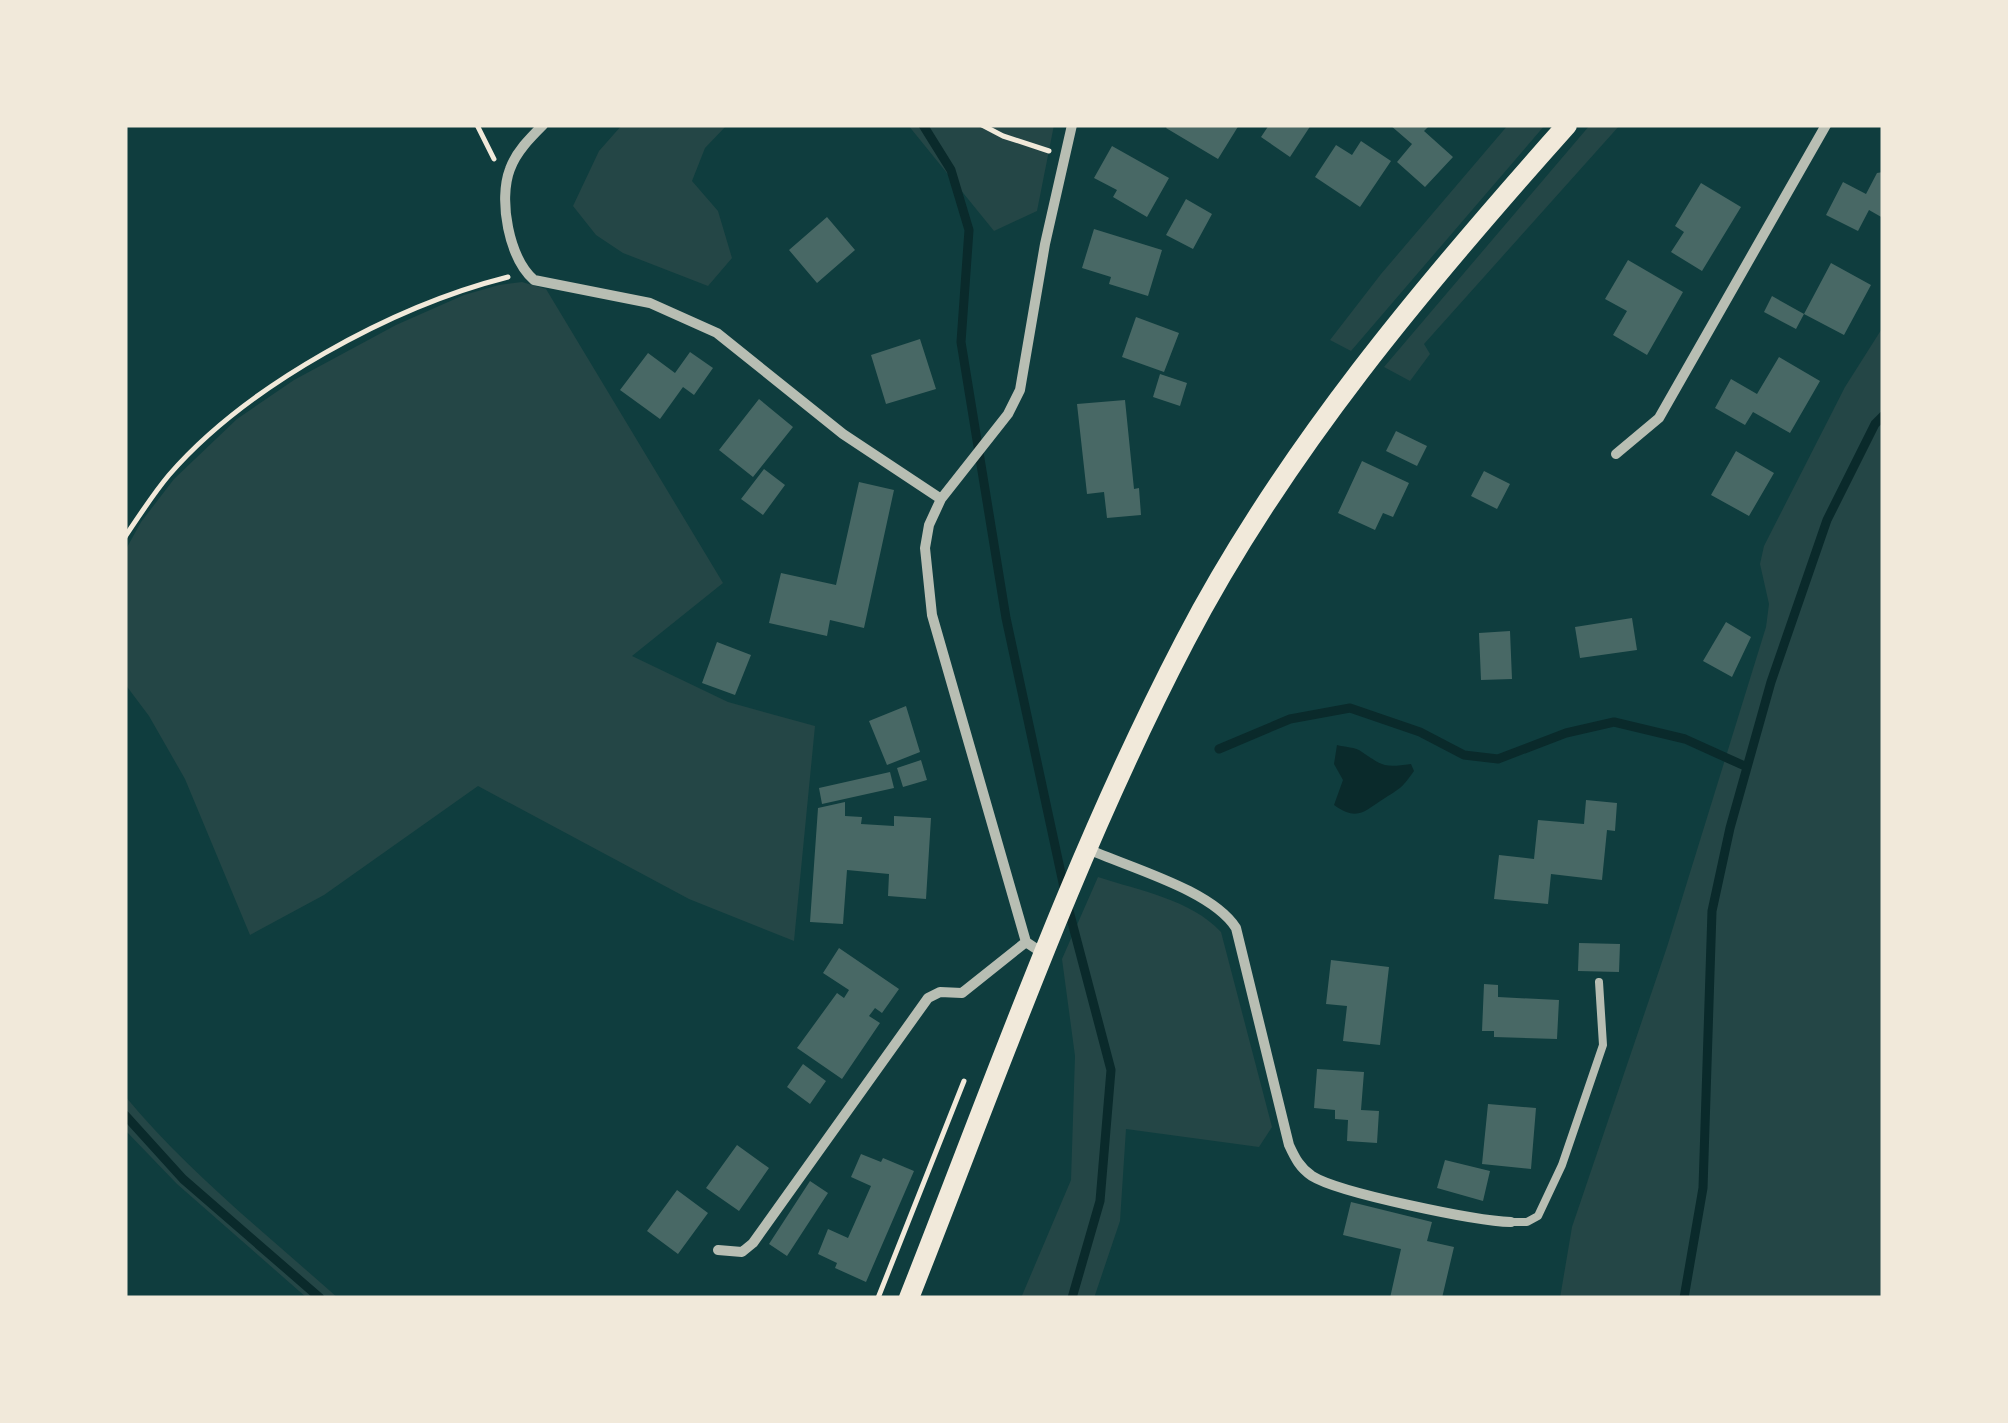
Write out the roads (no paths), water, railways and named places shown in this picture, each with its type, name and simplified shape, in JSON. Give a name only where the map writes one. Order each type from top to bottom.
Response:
[{"type":"main road","points":[[910,1298],[1083,858],[1186,639],[1285,476],[1346,388],[1567,125]]},
{"type":"street","points":[[543,125],[520,150],[505,185],[508,221],[526,273],[534,280],[650,303],[717,333],[842,434],[940,499]]},
{"type":"street","points":[[1026,942],[932,615],[925,548],[940,499],[1000,424],[1024,377],[1063,156],[1072,125]]},
{"type":"street","points":[[1616,454],[1659,418],[1826,125]]},
{"type":"street","points":[[1083,858],[1206,899],[1236,928],[1289,1146],[1297,1163],[1314,1177],[1355,1192],[1511,1222]]},
{"type":"street","points":[[718,1250],[742,1252],[753,1243],[928,998],[940,992],[962,993],[1026,942],[1047,946]]},
{"type":"lane","points":[[1511,1222],[1527,1222],[1538,1216],[1587,1098],[1604,1045],[1599,982]]},
{"type":"waterway","points":[[923,125],[951,170],[969,230],[961,342],[1006,618],[1065,892]]},
{"type":"waterway","points":[[1684,1298],[1703,1188],[1712,911],[1730,828],[1771,682],[1827,520],[1875,424],[1883,416]]},
{"type":"waterway","points":[[1219,749],[1290,719],[1350,708],[1420,732],[1464,755],[1498,759],[1566,733],[1614,722],[1685,739],[1747,767]]},
{"type":"waterway","points":[[1068,907],[1111,1070],[1100,1201],[1072,1298]]},
{"type":"waterway","points":[[125,1115],[183,1179],[320,1298]]}]
